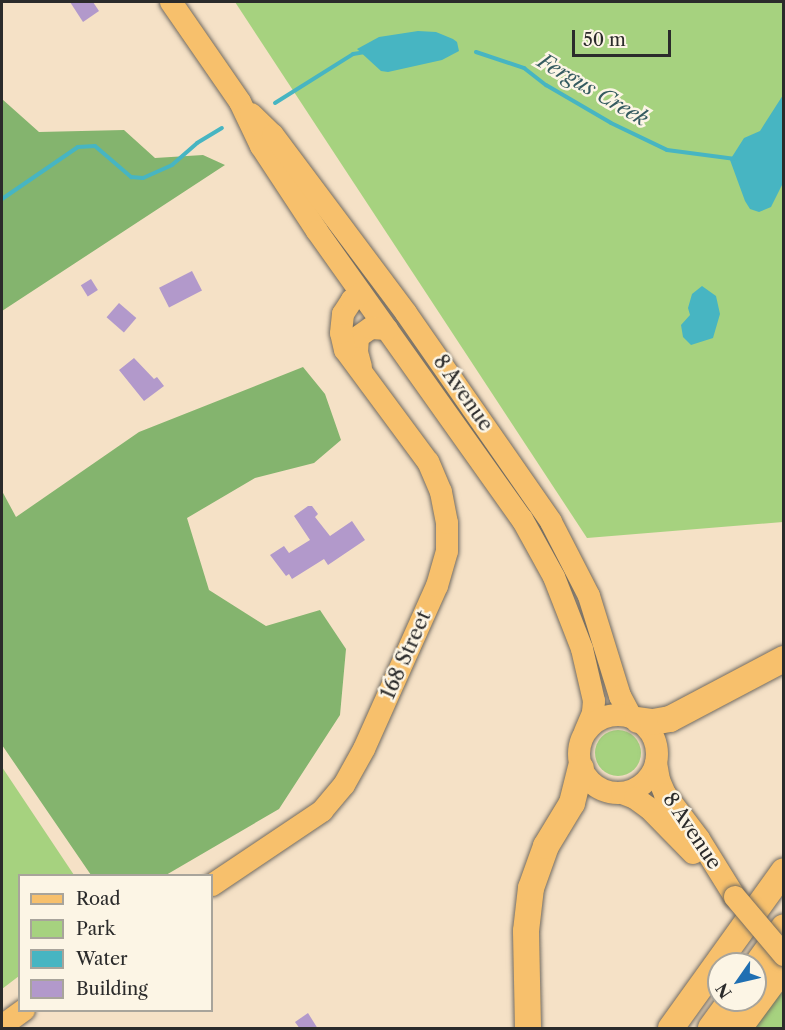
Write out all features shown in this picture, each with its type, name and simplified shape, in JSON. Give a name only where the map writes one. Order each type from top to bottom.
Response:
[{"type":"highway","points":[[635,719],[653,723],[670,719],[783,658]]},
{"type":"highway","points":[[528,1029],[526,931],[531,888],[546,846],[572,803],[581,768]]},
{"type":"highway","points":[[671,1029],[783,871]]},
{"type":"highway","points":[[766,952],[783,927]]},
{"type":"highway","points":[[739,1029],[783,967]]},
{"type":"highway","points":[[711,1029],[723,1012]]},
{"type":"main road","name":"8 Avenue","points":[[171,2],[240,102],[261,147],[361,293],[522,519],[554,577],[582,650],[594,711],[585,732]]},
{"type":"main road","name":"8 Avenue","points":[[240,102],[273,135],[406,313],[556,530],[585,586],[602,632],[620,696],[635,719]]},
{"type":"main road","name":"168 Street","points":[[213,884],[322,811],[354,771],[438,585],[447,551],[447,523],[441,492],[428,462],[345,350],[341,333],[343,314],[361,293]]},
{"type":"main road","points":[[361,293],[378,299],[397,317],[505,472],[529,488]]},
{"type":"main road","name":"168 Street","points":[[363,377],[357,352],[358,338],[371,328],[387,329]]},
{"type":"main road","points":[[617,715],[635,719],[648,729],[655,740],[656,763],[644,784],[622,794],[599,789],[589,781],[581,768],[579,749],[585,732],[605,717],[617,715]]},
{"type":"main road","name":"8 Avenue","points":[[656,763],[659,780],[665,794],[699,839],[735,897]]},
{"type":"main road","name":"8 Avenue","points":[[622,794],[635,798],[655,813],[735,897],[783,955]]},
{"type":"main road","points":[[2,1026],[23,1012]]},
{"type":"green space","points":[[235,2],[783,2],[783,522],[587,538]]},
{"type":"green space","points":[[2,99],[39,132],[124,130],[155,158],[203,155],[225,165],[2,311]]},
{"type":"green space","points":[[303,367],[325,394],[341,440],[314,463],[255,478],[187,518],[209,590],[266,626],[320,610],[346,649],[340,715],[279,809],[168,874],[90,874],[2,745],[2,491],[16,517],[139,432]]},
{"type":"green space","points":[[618,730],[634,737],[641,753],[634,769],[618,776],[602,769],[595,753],[602,737]]},
{"type":"green space","points":[[2,767],[73,874],[18,874],[18,977],[2,989]]},
{"type":"green space","points":[[783,991],[783,1028],[753,1028],[763,1012],[767,1012],[768,1005]]},
{"type":"water","points":[[418,31],[436,32],[453,39],[457,42],[459,51],[442,60],[388,72],[381,71],[357,49],[379,37]]},
{"type":"water","points":[[783,95],[783,183],[771,207],[759,212],[750,209],[745,201],[730,160],[744,138],[760,131]]},
{"type":"water","points":[[702,286],[716,296],[720,314],[713,338],[691,345],[683,337],[681,325],[690,315],[688,308],[692,294]]},
{"type":"building","points":[[70,2],[93,2],[99,11],[83,22]]},
{"type":"building","points":[[192,271],[202,291],[169,307],[159,288]]},
{"type":"building","points":[[91,279],[98,290],[88,296],[81,285]]},
{"type":"building","points":[[119,303],[136,318],[124,332],[107,317]]},
{"type":"building","points":[[134,358],[154,379],[157,377],[164,386],[144,401],[119,370]]},
{"type":"building","points":[[308,506],[312,506],[318,514],[315,517],[330,536],[352,521],[365,540],[328,565],[324,559],[292,579],[289,574],[286,576],[270,555],[284,546],[289,553],[310,540],[294,516]]},
{"type":"building","points":[[308,1013],[318,1029],[300,1029],[295,1022]]},
{"type":"waterway","name":"Fergus Creek","points":[[275,103],[353,54],[365,52]]},
{"type":"waterway","name":"Fergus Creek","points":[[476,52],[524,68],[546,85],[611,123],[667,150],[735,159]]},
{"type":"waterway","name":"Fergus Creek","points":[[2,199],[78,147],[95,146],[131,177],[143,178],[172,165],[197,143],[222,128]]}]
